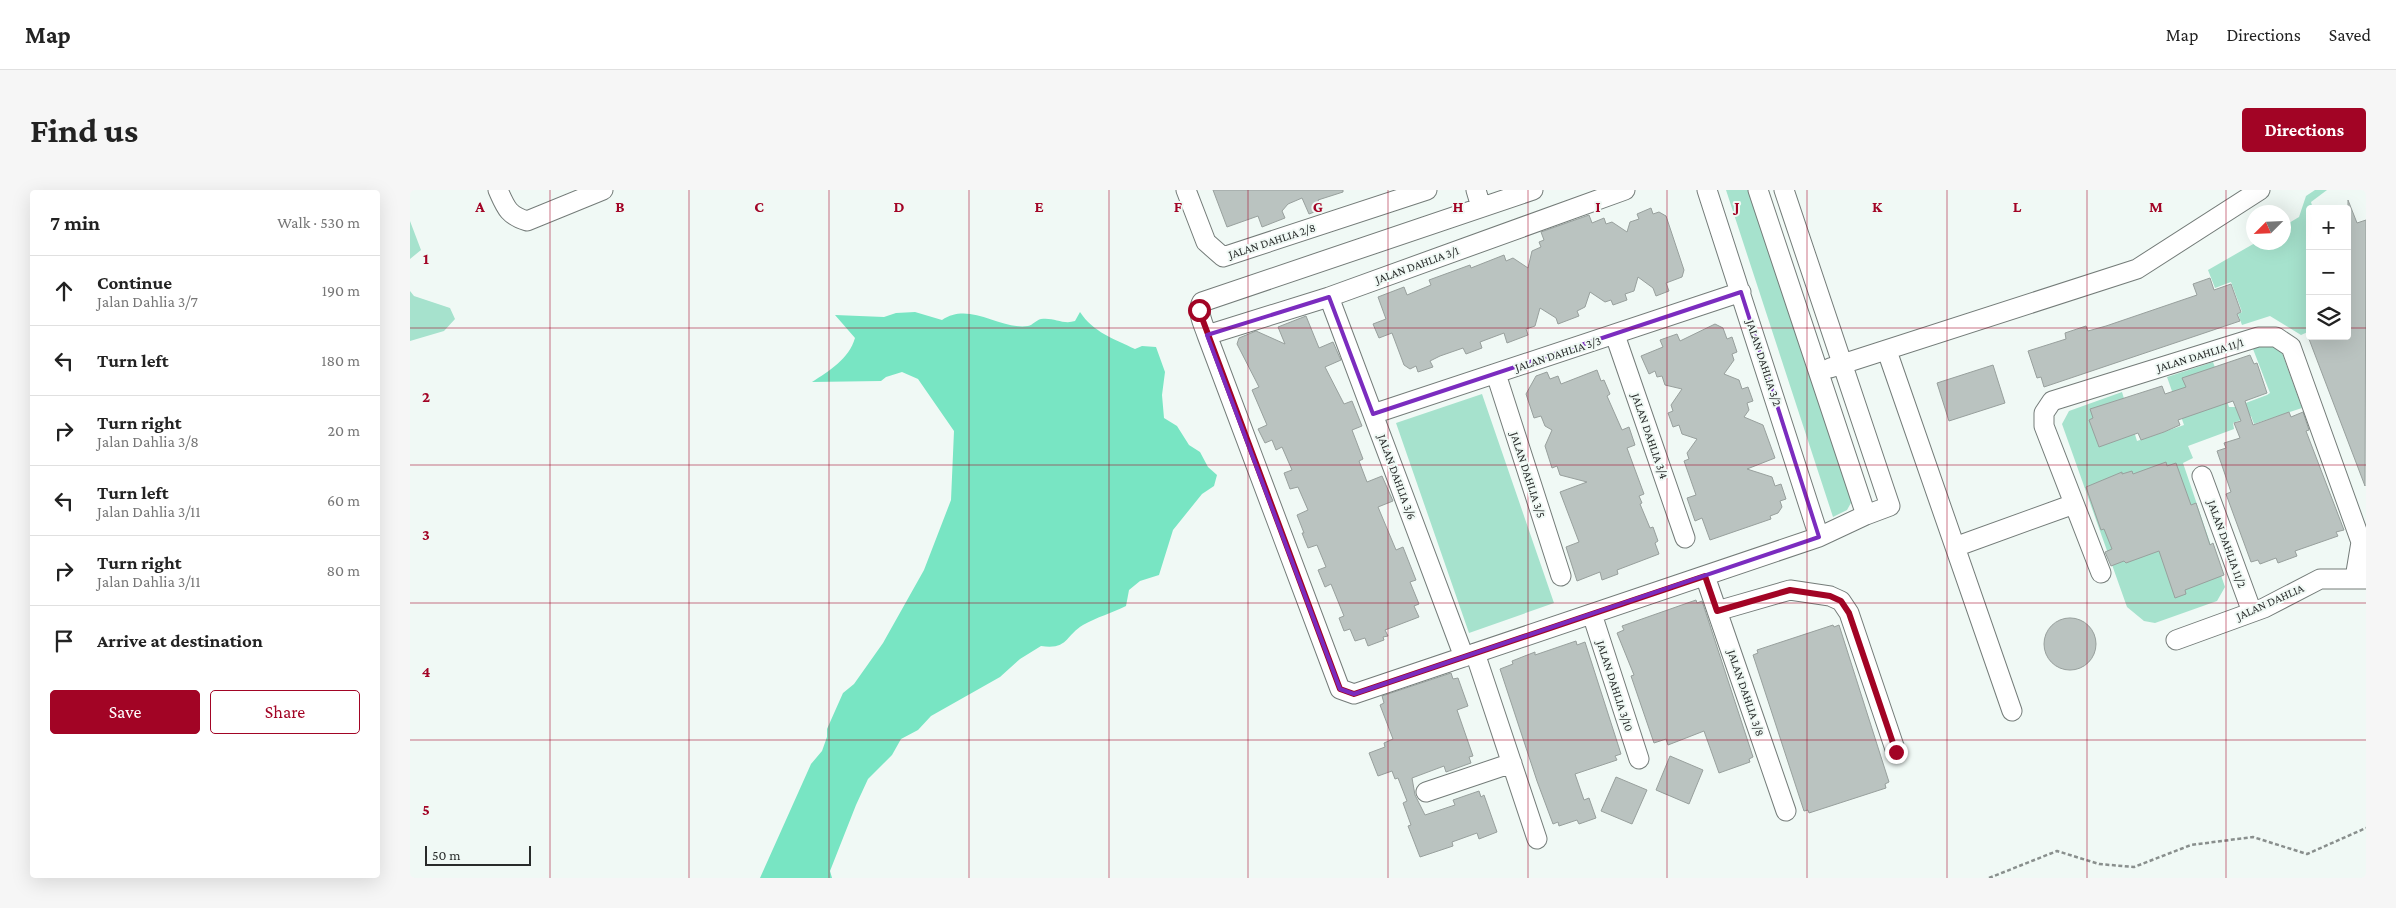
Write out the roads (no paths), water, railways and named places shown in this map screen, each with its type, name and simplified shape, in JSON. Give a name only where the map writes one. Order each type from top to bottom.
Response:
[{"type":"street","points":[[498,190],[506,207],[514,217],[527,220],[603,190]]},
{"type":"street","name":"JALAN DAHLIA 2/8","points":[[1186,190],[1206,242],[1223,257],[1427,190]]},
{"type":"street","points":[[1533,190],[1479,199],[1202,302],[1199,310],[1207,335],[1340,689],[1354,694],[1819,537],[1890,506],[1841,365],[1784,190]]},
{"type":"street","name":"JALAN DAHLIA 3/1","points":[[1207,335],[1329,297],[1625,190]]},
{"type":"street","name":"JALAN DAHLIA 3/2","points":[[1707,190],[1742,292],[1819,537]]},
{"type":"street","points":[[1758,190],[1866,515]]},
{"type":"street","points":[[1819,372],[2137,269],[2260,190]]},
{"type":"street","name":"JALAN DAHLIA 3/3","points":[[1373,414],[1742,292]]},
{"type":"street","name":"JALAN DAHLIA 3/6","points":[[1329,297],[1373,414],[1512,763],[1537,839]]},
{"type":"street","name":"JALAN DAHLIA 3/4","points":[[1615,335],[1685,538]]},
{"type":"street","name":"JALAN DAHLIA 11/1","points":[[2101,573],[2044,426],[2044,413],[2052,401],[2258,337],[2276,337],[2291,347],[2361,542],[2361,579]]},
{"type":"street","points":[[1887,351],[2012,711]]},
{"type":"street","name":"JALAN DAHLIA 3/5","points":[[1496,374],[1561,576]]},
{"type":"street","name":"JALAN DAHLIA 11/2","points":[[2202,476],[2252,612]]},
{"type":"street","points":[[1955,547],[2074,504]]},
{"type":"street","name":"JALAN DAHLIA 3/8","points":[[1705,576],[1786,811]]},
{"type":"street","name":"JALAN DAHLIA","points":[[2176,640],[2252,612],[2320,579],[2361,579]]},
{"type":"street","points":[[1717,611],[1790,590],[1830,596],[1841,601],[1849,613],[1896,752]]},
{"type":"street","name":"JALAN DAHLIA 3/10","points":[[1592,614],[1639,759]]},
{"type":"street","points":[[1426,792],[1512,763]]}]
